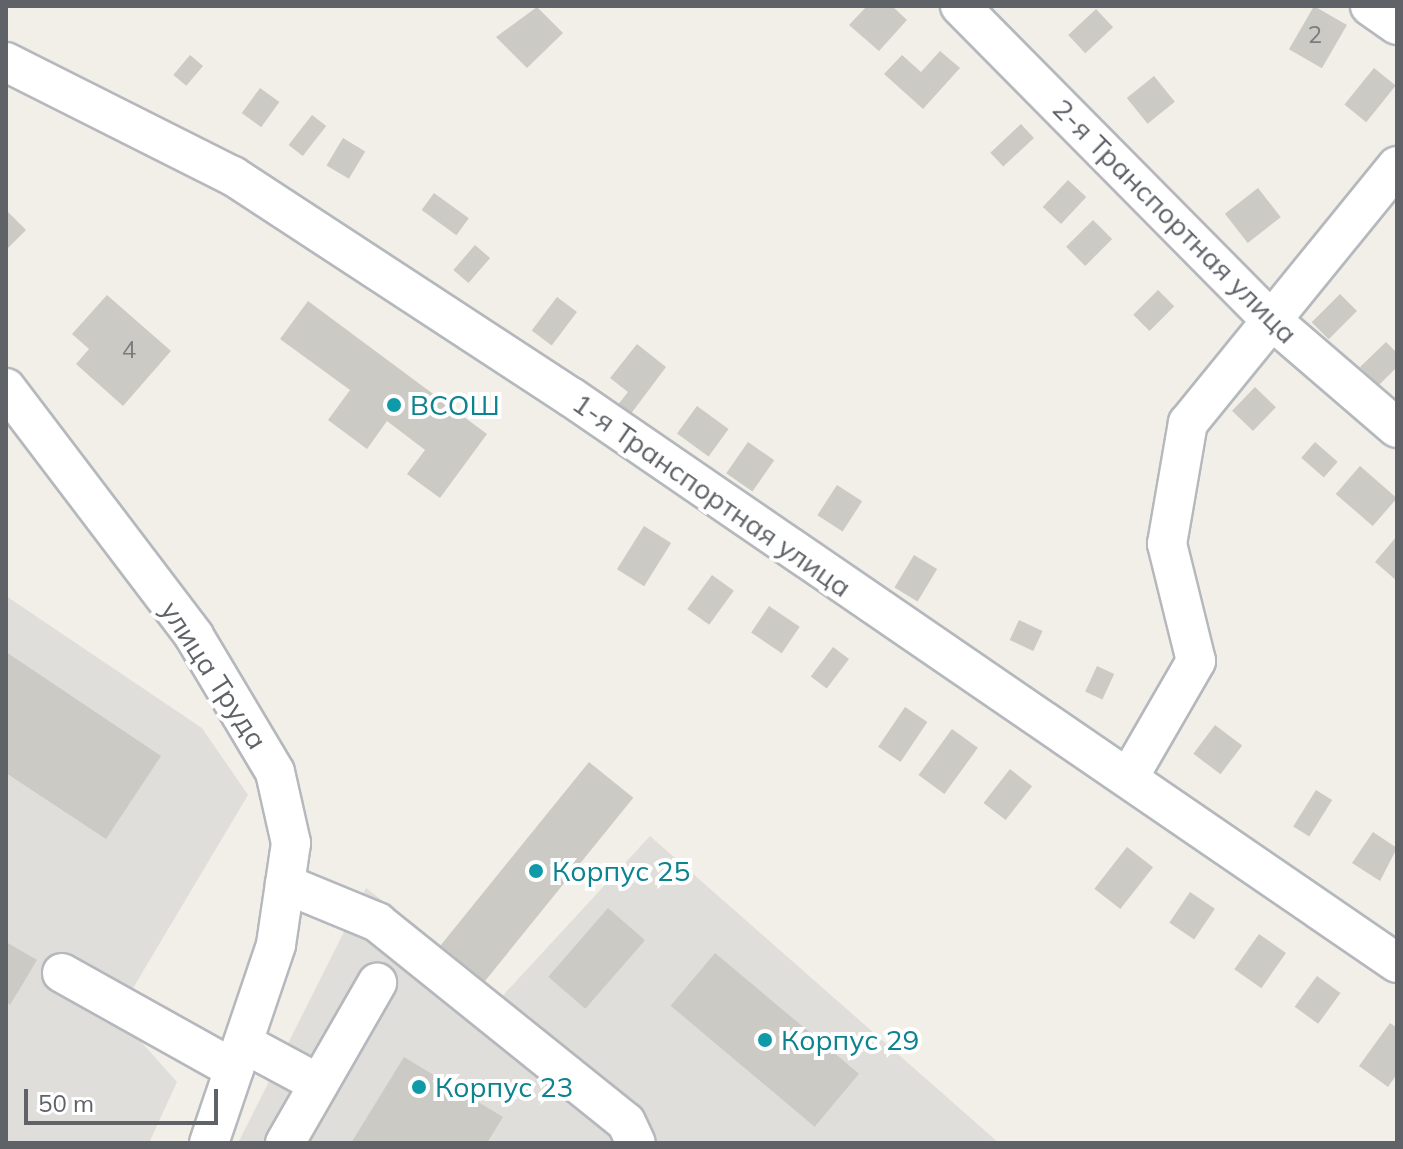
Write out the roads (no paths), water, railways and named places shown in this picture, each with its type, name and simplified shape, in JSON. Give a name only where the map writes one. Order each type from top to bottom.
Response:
[{"type":"street","name":"2-я Транспортная улица","points":[[960,6],[1268,317],[1397,428]]},
{"type":"street","points":[[1370,6],[1397,25]]},
{"type":"street","name":"1-я Транспортная улица","points":[[6,62],[233,176],[1129,777],[1397,963]]},
{"type":"street","points":[[1129,777],[1196,661],[1167,544],[1188,423],[1268,317],[1397,166]]},
{"type":"street","name":"улица Труда","points":[[6,388],[240,704],[275,772],[291,843],[276,945],[209,1143]]},
{"type":"street","points":[[285,884],[377,922],[626,1122],[636,1143]]},
{"type":"street","points":[[62,973],[239,1056],[319,1084]]},
{"type":"street","points":[[285,1143],[377,983]]},
{"type":"place","name":"ВСОШ","points":[[394,405]]},
{"type":"place","name":"Корпус 25","points":[[536,871]]},
{"type":"place","name":"Корпус 29","points":[[765,1040]]},
{"type":"place","name":"Корпус 23","points":[[419,1087]]}]
